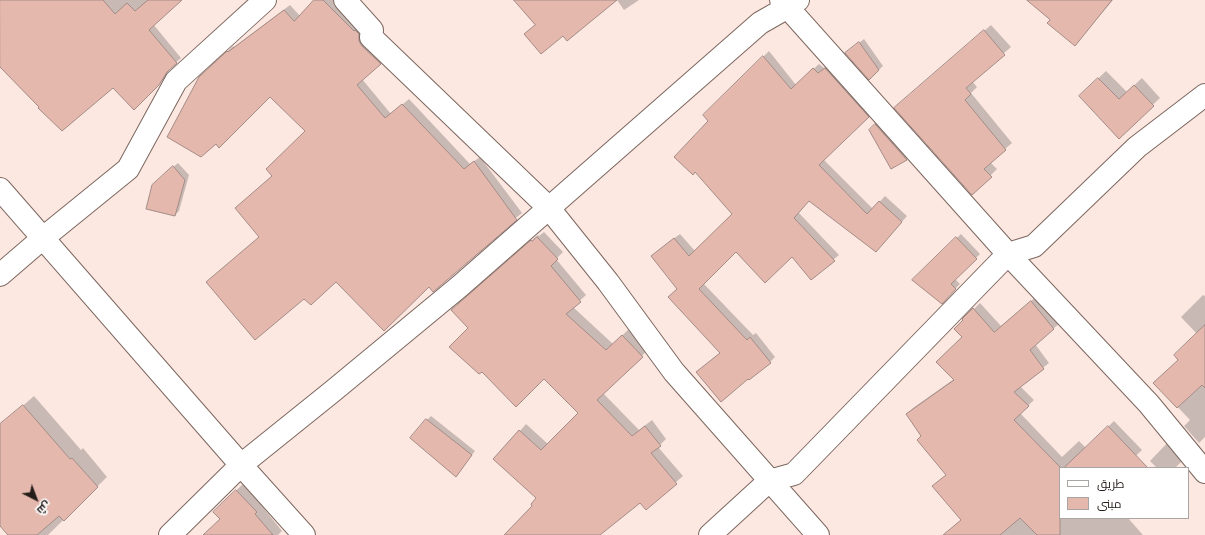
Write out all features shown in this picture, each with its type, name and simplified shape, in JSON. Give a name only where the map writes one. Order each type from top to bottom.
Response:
[{"type":"street","points":[[0,275],[128,169],[176,81],[265,0]]},
{"type":"street","points":[[345,0],[372,30],[371,37],[548,207],[608,282],[674,372],[818,535]]},
{"type":"street","points":[[170,535],[241,465],[460,286],[548,207],[760,23],[789,2],[1008,254],[1149,404],[1205,472]]},
{"type":"street","points":[[710,535],[769,480],[794,474],[1008,254],[1034,246],[1137,147],[1205,95]]},
{"type":"street","points":[[0,189],[304,535]]},
{"type":"building","points":[[0,0],[103,0],[115,14],[127,3],[135,11],[148,0],[182,0],[149,30],[177,63],[167,72],[159,85],[134,110],[113,88],[62,131],[38,108],[39,107],[0,67]]},
{"type":"building","points":[[314,0],[323,0],[354,31],[355,30],[359,34],[359,41],[362,46],[381,64],[357,85],[385,118],[402,104],[464,169],[474,161],[517,220],[433,292],[429,287],[384,331],[336,282],[311,305],[304,299],[255,340],[206,282],[259,237],[235,208],[272,176],[266,169],[305,131],[270,97],[219,148],[216,144],[201,157],[167,137],[199,77],[227,51],[228,52],[284,10],[294,21]]},
{"type":"building","points":[[514,0],[617,0],[567,41],[563,36],[541,54],[524,34],[535,25]]},
{"type":"building","points":[[1027,0],[1112,0],[1075,46],[1047,23],[1050,20]]},
{"type":"building","points":[[984,30],[1005,55],[966,88],[971,94],[965,100],[1006,150],[984,169],[992,177],[972,195],[894,108]]},
{"type":"building","points":[[859,42],[879,70],[869,80],[845,53]]},
{"type":"building","points":[[763,56],[791,89],[813,68],[818,73],[825,68],[869,117],[819,165],[867,214],[879,201],[902,222],[876,252],[809,201],[794,218],[835,261],[811,280],[792,257],[765,283],[736,252],[699,289],[747,340],[750,337],[771,363],[749,380],[748,379],[721,402],[696,372],[720,353],[668,297],[677,289],[651,256],[674,238],[689,256],[732,214],[695,172],[693,175],[674,157],[708,121],[703,115]]},
{"type":"building","points":[[1098,78],[1119,99],[1134,85],[1154,106],[1119,139],[1079,96]]},
{"type":"building","points":[[875,124],[907,160],[891,169],[869,130]]},
{"type":"building","points":[[173,166],[185,180],[175,216],[146,209],[152,185]]},
{"type":"building","points":[[537,237],[558,259],[551,266],[581,302],[566,314],[606,350],[622,335],[643,357],[597,400],[632,436],[645,426],[661,446],[651,453],[677,484],[646,510],[640,503],[600,535],[504,535],[532,506],[531,504],[536,498],[493,459],[519,430],[541,450],[578,413],[544,379],[516,407],[482,372],[479,374],[449,347],[468,328],[451,310],[531,240],[532,241]]},
{"type":"building","points":[[956,237],[977,259],[951,284],[956,289],[942,304],[912,280]]},
{"type":"building","points":[[1031,301],[1054,329],[1030,350],[1044,369],[1014,392],[1029,406],[1014,420],[1060,467],[1060,535],[1037,535],[1020,518],[1000,535],[943,535],[961,520],[932,486],[946,475],[917,440],[921,436],[906,414],[954,380],[936,362],[962,337],[954,329],[973,308],[994,332]]},
{"type":"building","points":[[1205,325],[1205,388],[1202,385],[1177,408],[1153,383],[1178,360],[1174,355]]},
{"type":"building","points":[[23,405],[70,459],[72,458],[98,487],[64,521],[59,516],[37,535],[8,535],[0,526],[0,424]]},
{"type":"building","points":[[426,419],[472,455],[456,477],[410,438]]},
{"type":"building","points":[[1108,426],[1147,467],[1065,467]]},
{"type":"building","points":[[236,490],[257,512],[255,514],[273,535],[203,535],[220,519],[213,512]]}]
